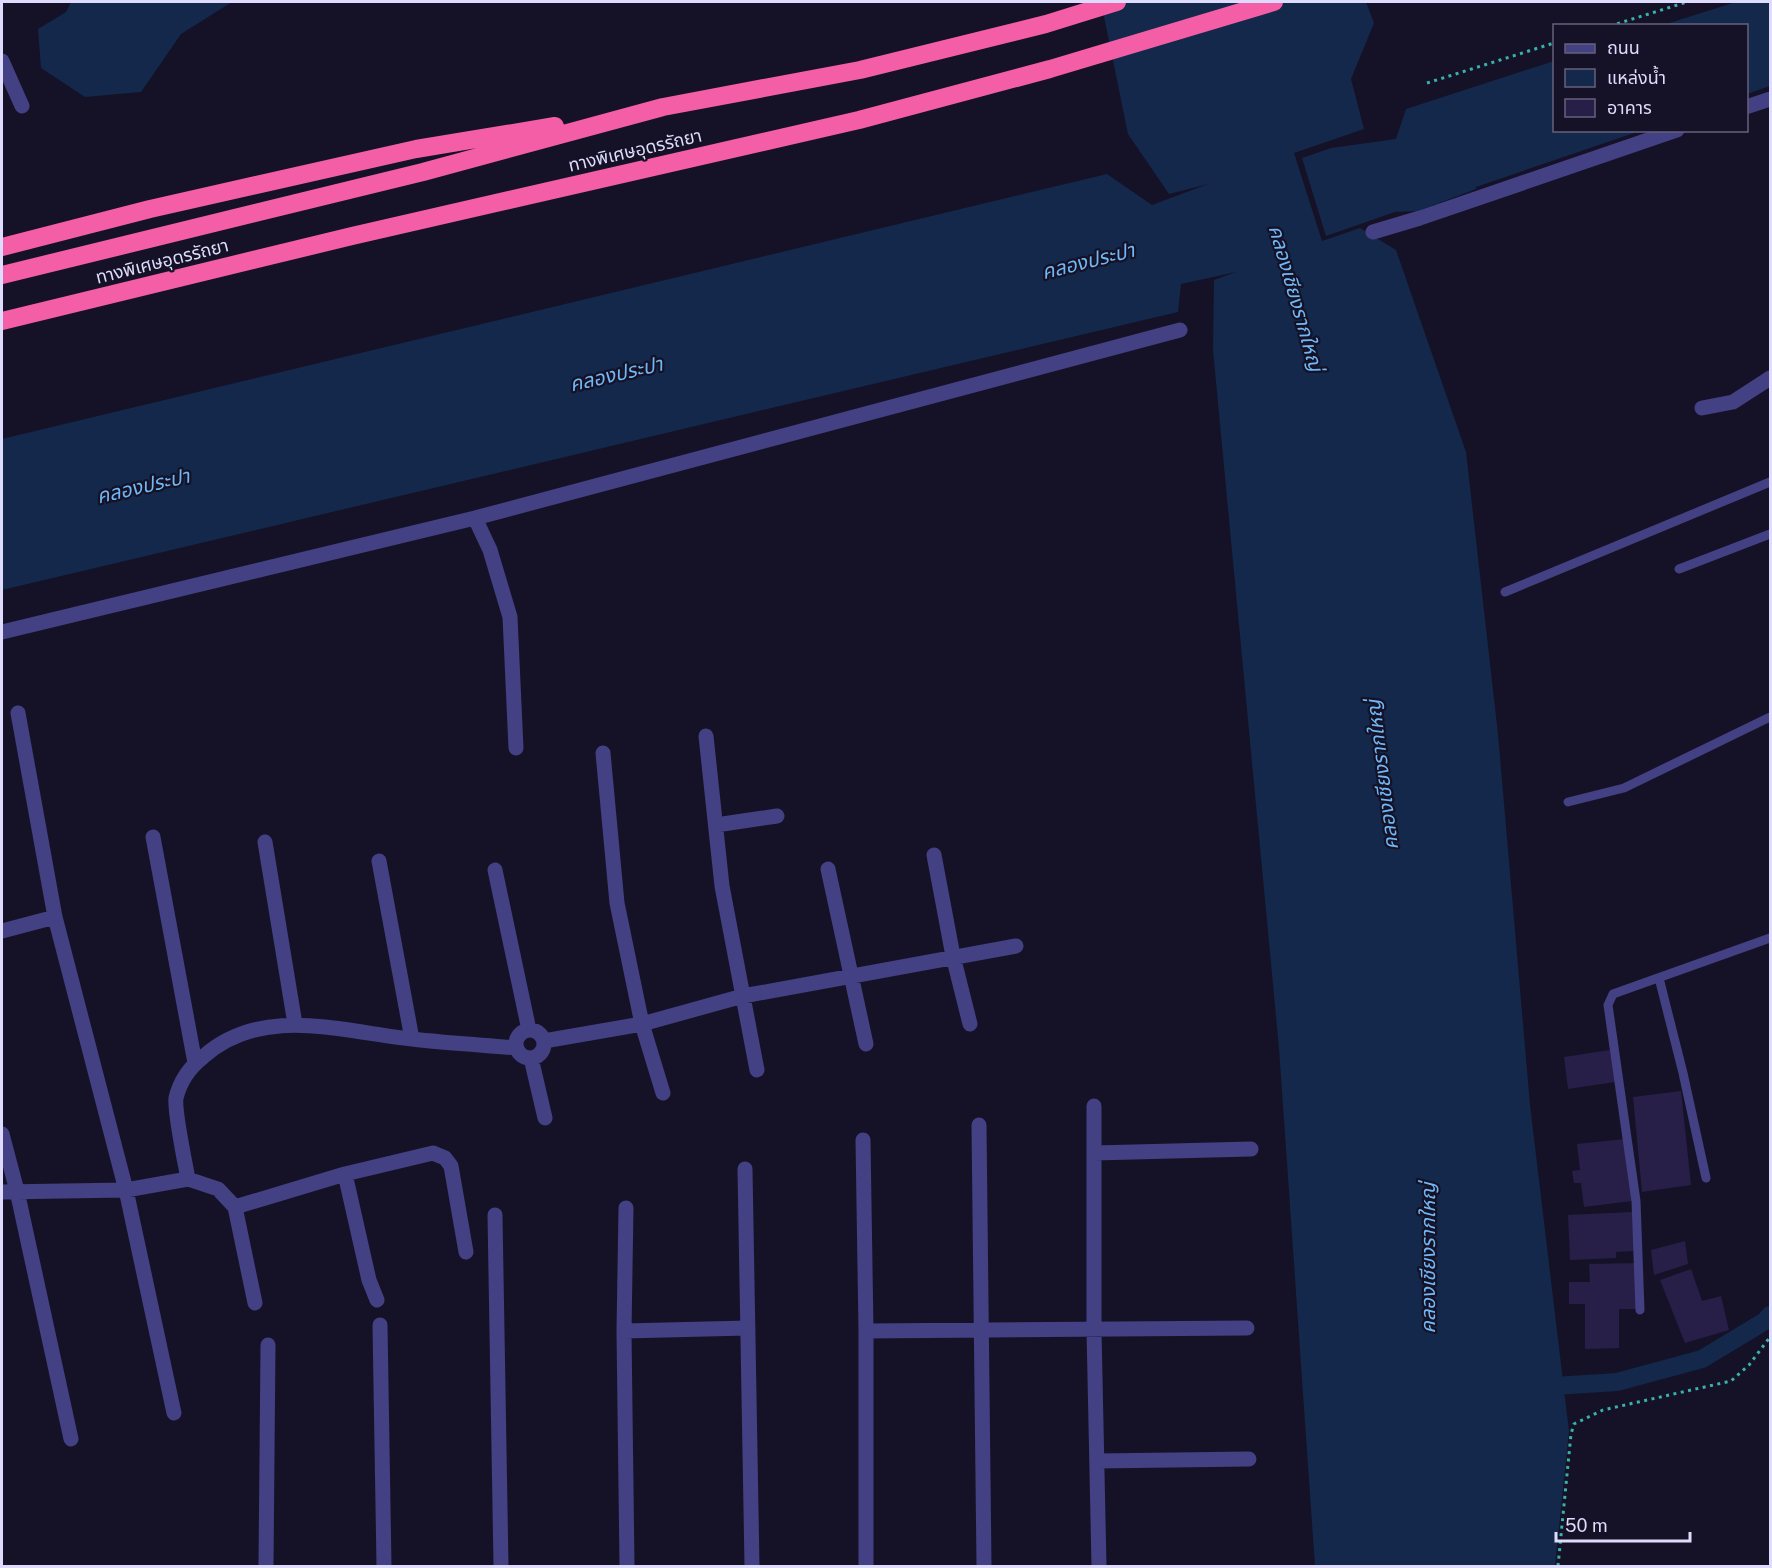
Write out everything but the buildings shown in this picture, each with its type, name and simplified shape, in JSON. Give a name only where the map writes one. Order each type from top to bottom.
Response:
[{"type":"highway","name":"ทางพิเศษอุดรรัถยา","points":[[2,275],[423,172],[663,107],[860,70],[1046,24],[1117,2]]},
{"type":"highway","name":"ทางพิเศษอุดรรัถยา","points":[[2,321],[352,236],[859,120],[1050,69],[1274,2]]},
{"type":"highway","points":[[2,247],[150,209],[416,149],[663,107]]},
{"type":"street","points":[[2,61],[22,106]]},
{"type":"street","points":[[1748,106],[1770,99]]},
{"type":"street","points":[[1374,232],[1671,132]]},
{"type":"street","points":[[2,632],[475,518],[1180,330]]},
{"type":"street","points":[[1702,408],[1733,402],[1770,378]]},
{"type":"street","points":[[475,518],[490,550],[510,617],[516,748]]},
{"type":"street","points":[[18,713],[55,917],[126,1190],[174,1413]]},
{"type":"street","points":[[706,736],[722,886],[757,1070]]},
{"type":"street","points":[[603,753],[618,903],[642,1024],[663,1093]]},
{"type":"street","points":[[716,825],[777,816]]},
{"type":"street","points":[[153,837],[195,1063]]},
{"type":"street","points":[[265,842],[296,1024]]},
{"type":"street","points":[[934,855],[953,956],[970,1024]]},
{"type":"street","points":[[379,861],[412,1039]]},
{"type":"street","points":[[828,869],[866,1044]]},
{"type":"street","points":[[495,870],[529,1030]]},
{"type":"street","points":[[2,931],[55,917]]},
{"type":"street","points":[[544,1041],[642,1024],[743,996],[1016,946]]},
{"type":"street","points":[[188,1179],[176,1101],[182,1080],[195,1063],[215,1045],[239,1034],[255,1028],[296,1024],[412,1039],[517,1048]]},
{"type":"street","points":[[529,1030],[538,1033],[544,1041],[540,1054],[531,1058],[522,1056],[517,1048],[518,1038],[524,1031],[529,1030]]},
{"type":"street","points":[[531,1058],[545,1118]]},
{"type":"street","points":[[1094,1106],[1094,1330],[1100,1566]]},
{"type":"street","points":[[979,1125],[984,1566]]},
{"type":"street","points":[[2,1134],[9,1191],[71,1439]]},
{"type":"street","points":[[863,1140],[866,1566]]},
{"type":"street","points":[[1094,1153],[1251,1149]]},
{"type":"street","points":[[235,1206],[345,1174],[433,1153],[445,1158],[451,1167],[466,1252]]},
{"type":"street","points":[[745,1169],[752,1566]]},
{"type":"street","points":[[345,1174],[366,1269],[377,1300]]},
{"type":"street","points":[[9,1191],[126,1190],[188,1179],[218,1189],[235,1206],[255,1303]]},
{"type":"street","points":[[626,1208],[624,1331],[627,1566]]},
{"type":"street","points":[[495,1215],[501,1566]]},
{"type":"street","points":[[380,1325],[384,1566]]},
{"type":"street","points":[[624,1331],[748,1328]]},
{"type":"street","points":[[866,1331],[981,1332],[1247,1328]]},
{"type":"street","points":[[266,1566],[268,1344]]},
{"type":"street","points":[[1097,1461],[1249,1459]]},
{"type":"lane","points":[[1505,592],[1770,482]]},
{"type":"lane","points":[[1679,569],[1770,534]]},
{"type":"lane","points":[[1569,802],[1624,788],[1770,717]]},
{"type":"lane","points":[[1640,1310],[1636,1201],[1608,1005],[1613,994],[1770,938]]},
{"type":"lane","points":[[1659,978],[1706,1178]]},
{"type":"path","points":[[1616,24],[1687,2]]},
{"type":"path","points":[[1427,83],[1553,43]]},
{"type":"path","points":[[1558,1566],[1571,1434],[1574,1424],[1603,1410],[1731,1381],[1749,1365],[1770,1337]]},
{"type":"water","points":[[71,2],[232,2],[181,34],[141,92],[85,97],[41,68],[38,29],[66,12]]},
{"type":"water","points":[[1101,2],[1366,2],[1374,23],[1351,79],[1364,129],[1294,153],[1322,241],[1360,228],[1396,250],[1466,452],[1498,734],[1530,1105],[1569,1431],[1555,1566],[1315,1566],[1279,1048],[1213,350],[1214,280],[1236,272],[1181,284],[1178,312],[2,590],[2,439],[1107,174],[1152,205],[1208,184],[1169,194],[1128,134]]},
{"type":"water","points":[[1736,2],[1770,2],[1770,86],[1748,94],[1748,24],[1666,24]]},
{"type":"water","points":[[1553,61],[1553,132],[1637,132],[1476,187],[1476,189],[1418,211],[1395,212],[1326,236],[1302,158],[1331,148],[1396,139],[1406,109]]},
{"type":"waterway","points":[[1539,1387],[1617,1382],[1702,1359],[1765,1321],[1770,1315]]},
{"type":"water label","name":"คลองประปา","points":[[1088,261]]},
{"type":"water label","name":"คลองเชียงรากใหญ่","points":[[1296,298]]},
{"type":"water label","name":"คลองประปา","points":[[616,374]]},
{"type":"water label","name":"คลองประปา","points":[[143,486]]},
{"type":"water label","name":"คลองเชียงรากใหญ่","points":[[1382,775]]},
{"type":"water label","name":"คลองเชียงรากใหญ่","points":[[1428,1258]]}]
